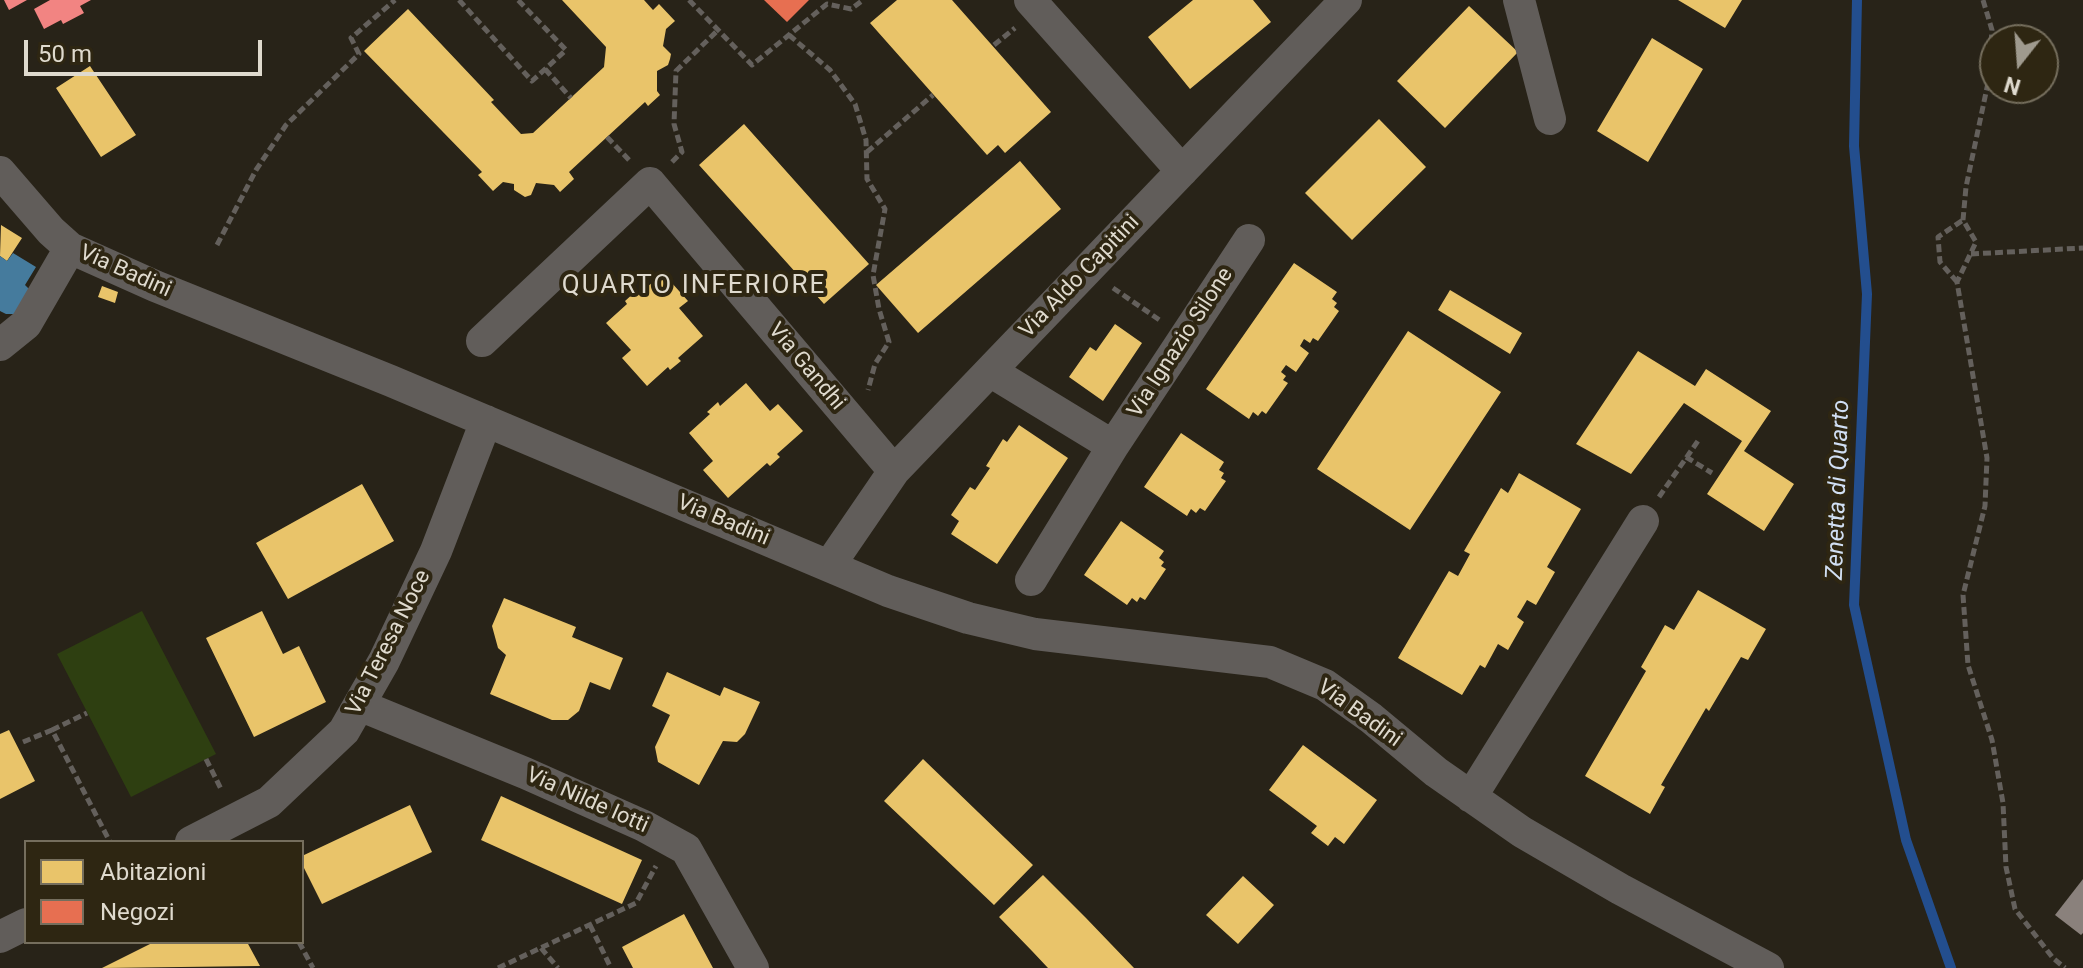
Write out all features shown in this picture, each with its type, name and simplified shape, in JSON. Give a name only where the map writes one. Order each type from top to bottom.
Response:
[{"type":"street","points":[[1030,0],[1182,171]]},
{"type":"street","name":"Via Aldo Capitini","points":[[829,566],[894,471],[1346,0]]},
{"type":"street","points":[[1519,0],[1550,119]]},
{"type":"street","name":"Via Badini","points":[[0,172],[51,231],[70,248],[929,606],[1035,634],[1270,662],[1325,685],[1471,797],[1522,832],[1607,882],[1768,968]]},
{"type":"street","points":[[482,341],[650,183]]},
{"type":"street","name":"Via Gandhi","points":[[650,183],[894,471]]},
{"type":"street","name":"Via Ignazio Silone","points":[[1031,580],[1113,446],[1249,240]]},
{"type":"street","points":[[0,345],[26,324],[70,248]]},
{"type":"street","points":[[990,371],[1113,446]]},
{"type":"street","name":"Via Teresa Noce","points":[[195,840],[269,802],[344,731],[384,661],[436,551],[486,421]]},
{"type":"street","points":[[1471,797],[1643,521]]},
{"type":"street","name":"Via Nilde Iotti","points":[[359,705],[525,773],[644,826],[686,849],[753,968]]},
{"type":"street","points":[[0,937],[24,925]]},
{"type":"path","points":[[217,245],[256,170],[286,125],[359,54],[351,38],[395,0]]},
{"type":"path","points":[[459,0],[532,81],[566,50],[518,0]]},
{"type":"path","points":[[689,0],[752,65],[827,4],[851,9],[863,0]]},
{"type":"path","points":[[1957,282],[1976,242],[1963,220],[1966,187],[1988,83],[1992,30],[1983,0]]},
{"type":"path","points":[[650,183],[682,152],[674,124],[676,71],[718,30]]},
{"type":"path","points":[[789,35],[830,70],[855,104],[866,140],[867,179],[885,209],[873,275],[889,342],[875,364],[866,395]]},
{"type":"path","points":[[545,69],[571,98]]},
{"type":"path","points":[[866,152],[933,95]]},
{"type":"path","points":[[1963,220],[1938,237],[1940,262],[1957,282],[1987,458],[1985,506],[1963,595],[1968,665],[1992,740],[2003,803],[2006,867],[2015,909],[2053,958],[2065,968]]},
{"type":"path","points":[[1971,254],[2083,248]]},
{"type":"path","points":[[1087,270],[1185,337]]},
{"type":"path","points":[[1643,521],[1700,438]]},
{"type":"path","points":[[1686,457],[1712,473]]},
{"type":"path","points":[[23,742],[87,713]]},
{"type":"path","points":[[52,730],[109,840]]},
{"type":"path","points":[[498,968],[636,903],[670,840]]},
{"type":"path","points":[[590,925],[611,968]]},
{"type":"path","points":[[300,944],[313,968]]},
{"type":"path","points":[[541,948],[558,968]]},
{"type":"green space","points":[[142,611],[216,754],[131,797],[57,654]]},
{"type":"building: Abitazioni","points":[[562,0],[644,0],[653,10],[659,4],[675,21],[666,29],[663,46],[671,54],[668,65],[657,71],[657,91],[660,95],[648,106],[645,102],[569,172],[574,179],[560,192],[554,185],[536,183],[531,195],[525,197],[514,190],[514,184],[503,182],[493,191],[478,175],[482,172],[364,51],[408,9],[494,100],[491,102],[521,134],[533,133],[604,67],[606,47]]},
{"type":"building: Abitazioni","points":[[897,0],[952,0],[1051,112],[1005,153],[998,145],[987,155],[870,23]]},
{"type":"building: Abitazioni","points":[[1193,0],[1253,0],[1271,22],[1190,89],[1148,37]]},
{"type":"building: Abitazioni","points":[[1678,0],[1742,0],[1725,28]]},
{"type":"building: Abitazioni","points":[[1469,6],[1518,52],[1445,128],[1397,81]]},
{"type":"building: Abitazioni","points":[[1652,38],[1703,69],[1648,162],[1597,131]]},
{"type":"building: Abitazioni","points":[[90,66],[136,135],[101,157],[56,88]]},
{"type":"building: Abitazioni","points":[[1379,119],[1426,167],[1352,240],[1305,193]]},
{"type":"building: Abitazioni","points":[[744,124],[869,264],[824,304],[699,165]]},
{"type":"building: Abitazioni","points":[[1020,161],[1061,209],[918,333],[876,285]]},
{"type":"building: Abitazioni","points":[[1,225],[22,238],[7,261],[0,256]]},
{"type":"building: Abitazioni","points":[[1294,263],[1337,292],[1332,299],[1339,311],[1318,341],[1313,338],[1310,343],[1304,339],[1300,346],[1309,353],[1296,372],[1286,365],[1281,372],[1286,376],[1283,380],[1288,383],[1266,414],[1262,411],[1258,416],[1253,412],[1249,419],[1206,389]]},
{"type":"building: Abitazioni","points":[[663,273],[688,301],[679,308],[703,336],[678,358],[681,361],[670,370],[668,367],[647,386],[622,358],[631,350],[606,323],[635,292],[638,295]]},
{"type":"building: Abitazioni","points":[[102,286],[118,292],[115,303],[98,297]]},
{"type":"building: Abitazioni","points":[[1450,290],[1522,333],[1510,354],[1438,310]]},
{"type":"building: Abitazioni","points":[[1115,324],[1142,343],[1103,401],[1069,377],[1090,347],[1096,351]]},
{"type":"building: Abitazioni","points":[[1408,331],[1501,392],[1410,530],[1317,469]]},
{"type":"building: Abitazioni","points":[[1638,351],[1695,386],[1706,369],[1771,411],[1744,451],[1794,484],[1764,531],[1707,494],[1742,441],[1684,403],[1631,474],[1576,444]]},
{"type":"building: Abitazioni","points":[[746,383],[770,411],[778,404],[803,431],[777,454],[780,457],[770,466],[767,463],[728,498],[703,470],[713,461],[689,433],[718,402],[720,406]]},
{"type":"building: Abitazioni","points":[[1019,425],[1068,458],[997,564],[951,534],[959,521],[951,515],[970,487],[975,490],[990,468],[986,466],[1003,439],[1007,442]]},
{"type":"building: Abitazioni","points":[[1181,433],[1224,462],[1219,470],[1224,473],[1221,478],[1226,481],[1205,511],[1200,508],[1196,513],[1191,509],[1187,516],[1144,487]]},
{"type":"building: Abitazioni","points":[[1519,473],[1581,509],[1547,567],[1555,572],[1536,605],[1527,600],[1517,617],[1524,622],[1508,650],[1498,644],[1485,668],[1480,665],[1462,695],[1398,658],[1449,571],[1458,576],[1470,554],[1464,551],[1501,488],[1508,493]]},
{"type":"building: Abitazioni","points":[[362,484],[394,541],[288,599],[256,543]]},
{"type":"building: Abitazioni","points":[[1121,521],[1164,551],[1159,558],[1164,562],[1161,566],[1166,569],[1145,600],[1140,597],[1137,602],[1132,598],[1127,605],[1084,575]]},
{"type":"building: Abitazioni","points":[[1698,590],[1766,629],[1748,660],[1741,657],[1709,711],[1706,708],[1661,785],[1665,787],[1650,814],[1585,776],[1646,671],[1641,667],[1665,625],[1674,630]]},
{"type":"building: Abitazioni","points":[[504,598],[576,627],[572,637],[623,658],[610,690],[590,682],[579,711],[568,720],[552,720],[490,694],[506,655],[498,648],[492,626]]},
{"type":"building: Abitazioni","points":[[262,611],[283,654],[299,646],[326,702],[254,737],[206,638]]},
{"type":"building: Abitazioni","points":[[667,672],[720,696],[724,687],[760,702],[745,734],[737,742],[723,741],[699,785],[658,762],[655,747],[670,715],[652,706]]},
{"type":"building: Abitazioni","points":[[9,730],[35,781],[0,799],[0,734]]},
{"type":"building: Abitazioni","points":[[1303,745],[1377,800],[1344,844],[1335,837],[1328,846],[1311,833],[1317,826],[1269,790]]},
{"type":"building: Abitazioni","points":[[923,759],[1033,865],[994,905],[884,801]]},
{"type":"building: Abitazioni","points":[[501,796],[642,860],[622,904],[481,840]]},
{"type":"building: Abitazioni","points":[[410,805],[432,852],[322,904],[304,868],[304,855]]},
{"type":"building: Abitazioni","points":[[1043,875],[1134,968],[1048,968],[999,917]]},
{"type":"building: Abitazioni","points":[[1243,876],[1274,905],[1238,944],[1206,915]]},
{"type":"building: Abitazioni","points":[[684,914],[713,968],[633,968],[622,947]]},
{"type":"building: Abitazioni","points":[[150,944],[248,944],[260,966],[102,968]]},
{"type":"building: Negozi","points":[[764,0],[809,0],[787,22]]},
{"type":"building: Sanità","points":[[4,0],[27,0],[9,10]]},
{"type":"building: Sanità","points":[[50,0],[91,0],[80,6],[84,13],[63,24],[61,20],[44,29],[34,9]]},
{"type":"building: Pubblico","points":[[13,253],[36,267],[25,285],[29,289],[17,314],[6,314],[0,311],[0,256],[7,261]]},
{"type":"building: Industria","points":[[2083,879],[2083,933],[2081,935],[2055,915]]},
{"type":"waterway","name":"Zenetta di Quarto","points":[[1857,0],[1854,146],[1867,294],[1854,605],[1906,840],[1951,968]]},
{"type":"district","name":"QUARTO INFERIORE","points":[[694,286]]}]
